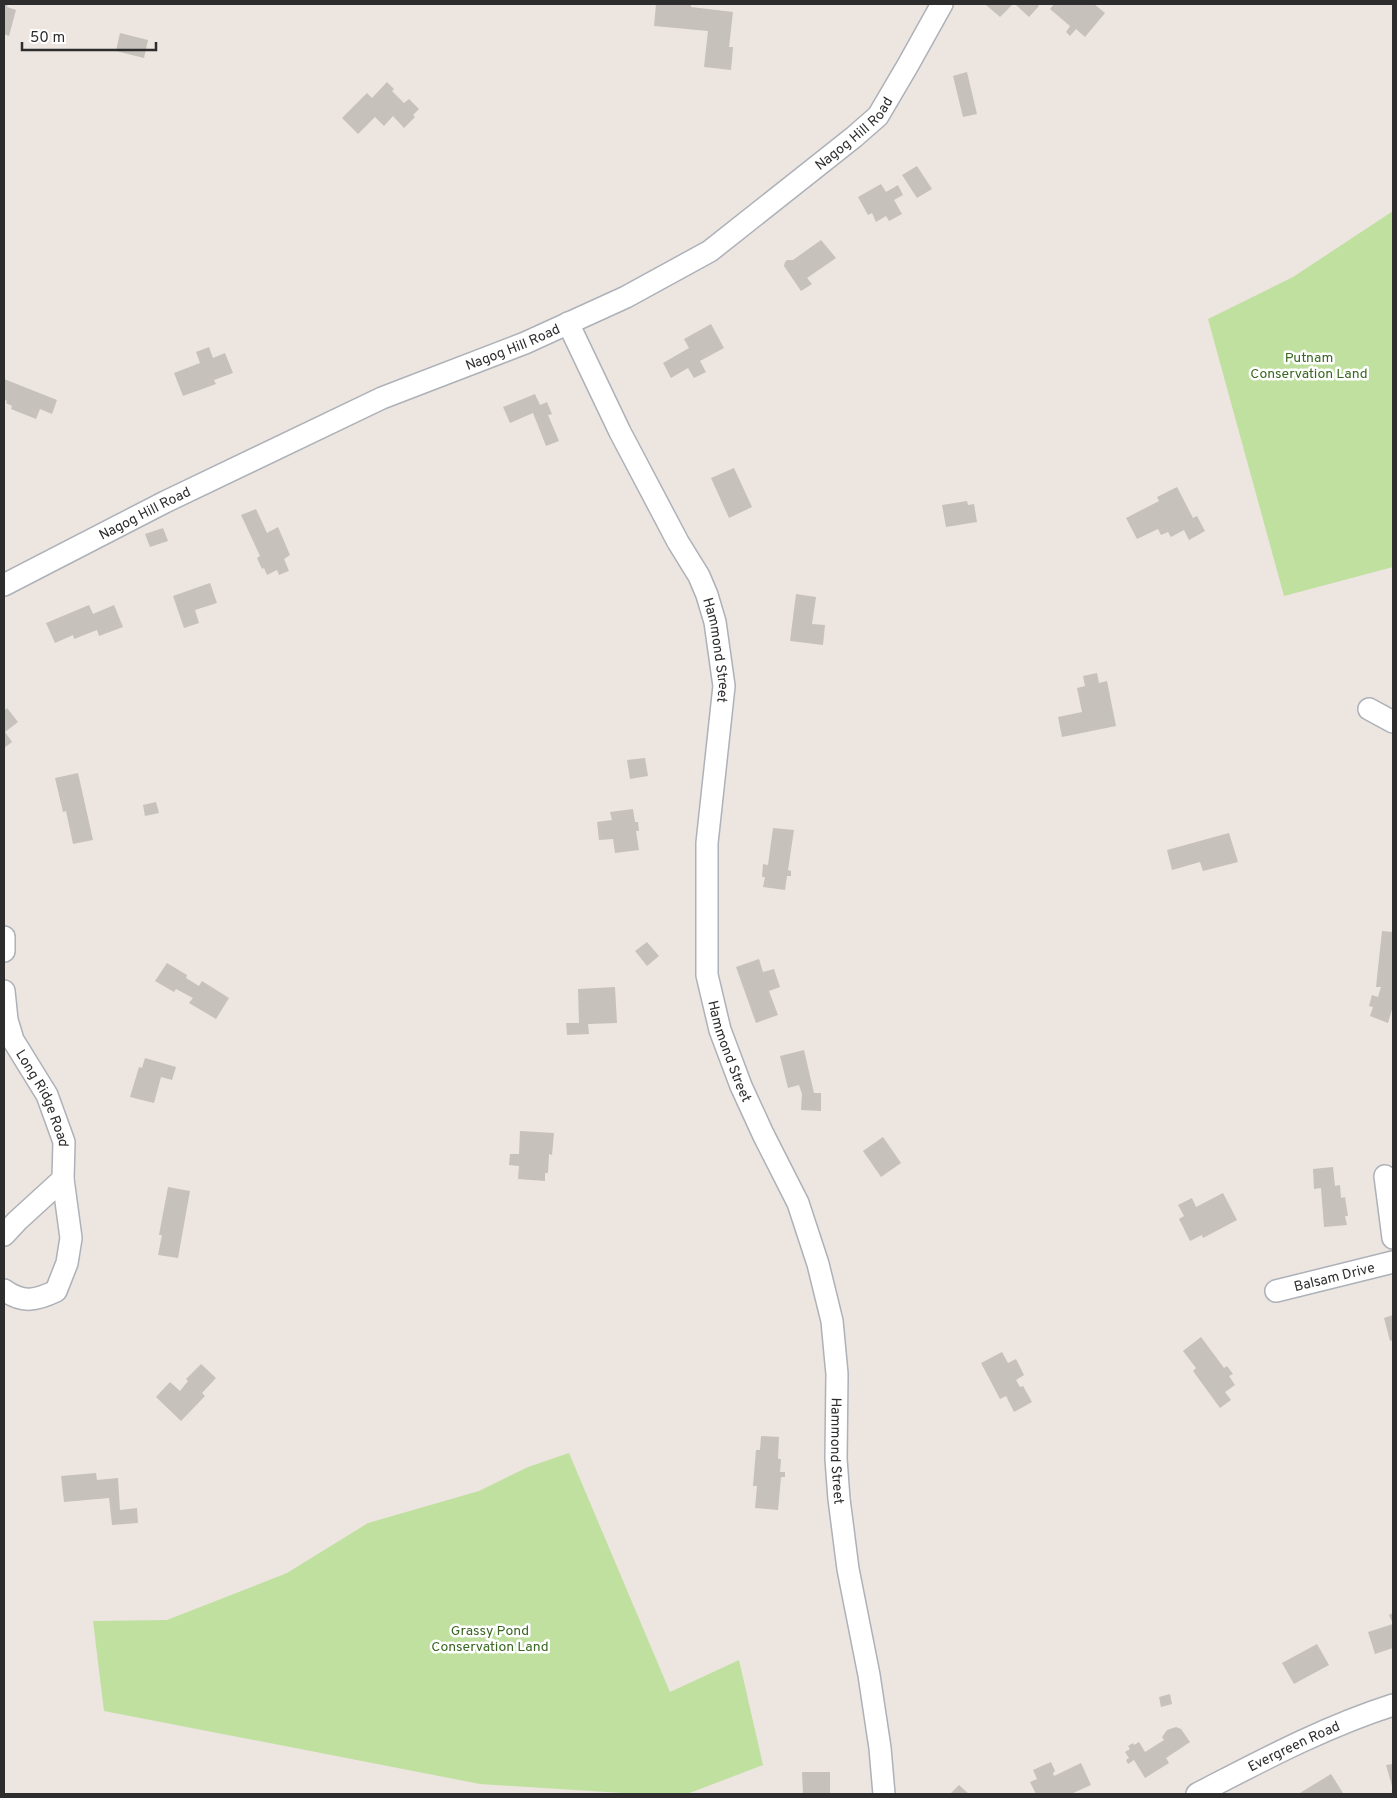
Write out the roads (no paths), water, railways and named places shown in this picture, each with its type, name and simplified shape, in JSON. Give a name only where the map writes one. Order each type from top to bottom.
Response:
[{"type":"street","name":"Nagog Hill Road","points":[[4,585],[165,502],[382,398],[525,343],[626,297],[710,251],[854,138],[878,116],[942,4]]},
{"type":"street","name":"Hammond Street","points":[[568,323],[620,432],[678,542],[699,576],[715,622],[724,686],[707,843],[707,975],[720,1030],[741,1086],[762,1134],[798,1203],[818,1264],[832,1321],[837,1374],[836,1459],[839,1499],[848,1569],[869,1675],[880,1748],[884,1794]]},
{"type":"street","points":[[1369,709],[1393,722]]},
{"type":"street","points":[[4,937],[4,951]]},
{"type":"street","name":"Long Ridge Road","points":[[4,991],[7,1020],[13,1040],[47,1095],[64,1142],[63,1180],[71,1238],[67,1263],[56,1291],[40,1299],[26,1300],[4,1290]]},
{"type":"street","points":[[1385,1176],[1393,1238]]},
{"type":"street","points":[[4,1236],[17,1221],[63,1180]]},
{"type":"street","name":"Balsam Drive","points":[[1276,1291],[1393,1262]]},
{"type":"street","name":"Evergreen Road","points":[[1198,1794],[1292,1745],[1366,1714],[1393,1705]]},
{"type":"park label","name":"Putnam Conservation Land","points":[[1309,366]]},
{"type":"park label","name":"Grassy Pond Conservation Land","points":[[490,1638]]}]
